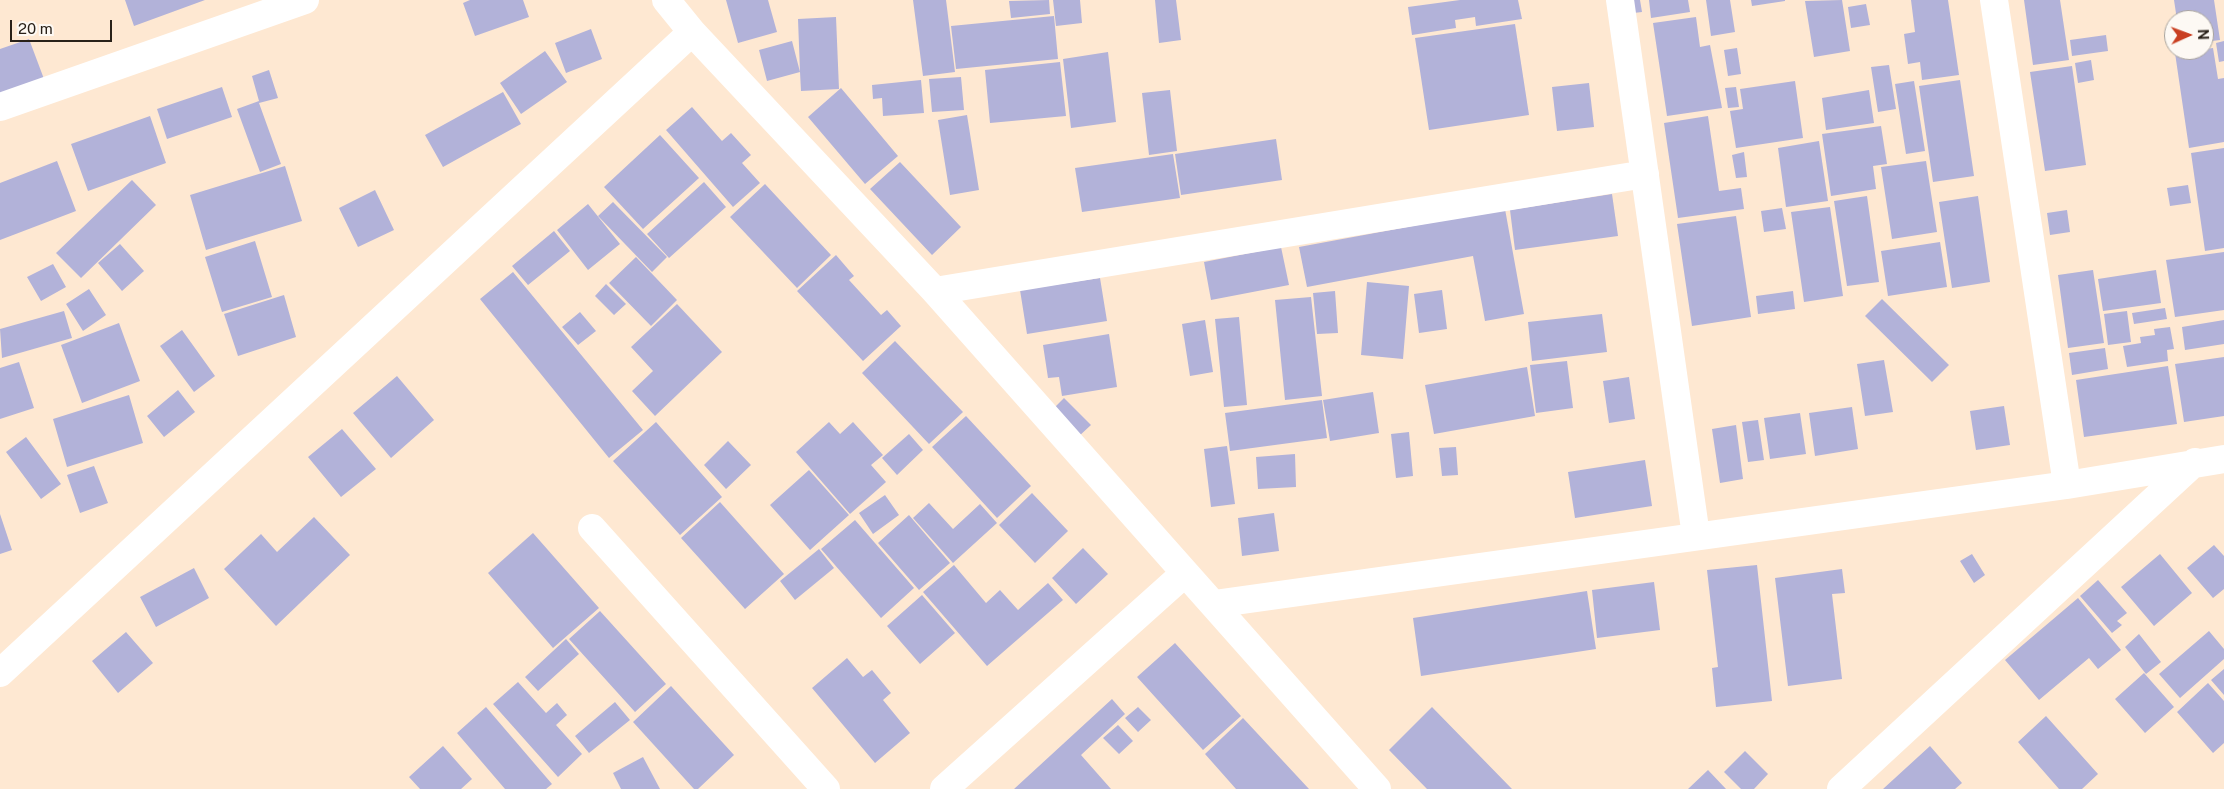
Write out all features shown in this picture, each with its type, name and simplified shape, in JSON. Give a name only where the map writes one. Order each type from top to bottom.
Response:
[{"type":"street","points":[[0,107],[304,0]]},
{"type":"street","points":[[666,0],[692,32],[935,290],[1377,789]]},
{"type":"street","points":[[1620,0],[1696,536]]},
{"type":"street","points":[[1994,0],[2067,485]]},
{"type":"street","points":[[0,673],[692,32]]},
{"type":"street","points":[[935,290],[1645,174]]},
{"type":"street","points":[[1214,604],[2067,485],[2195,462],[2224,459]]},
{"type":"street","points":[[1841,789],[2195,462]]},
{"type":"street","points":[[592,528],[826,789]]},
{"type":"street","points":[[944,789],[1185,573]]},
{"type":"building","points":[[125,0],[205,0],[134,26]]},
{"type":"building","points":[[470,0],[523,0],[529,17],[475,36],[463,3]]},
{"type":"building","points":[[726,0],[768,0],[777,32],[738,43]]},
{"type":"building","points":[[913,0],[946,0],[955,72],[923,76]]},
{"type":"building","points":[[1049,0],[1050,14],[1011,18],[1009,1]]},
{"type":"building","points":[[1053,0],[1080,0],[1082,23],[1056,26]]},
{"type":"building","points":[[1155,0],[1176,0],[1181,40],[1159,43]]},
{"type":"building","points":[[1460,0],[1518,0],[1522,19],[1476,26],[1475,17],[1455,20],[1456,28],[1412,35],[1408,7]]},
{"type":"building","points":[[1623,0],[1640,0],[1642,12],[1625,14]]},
{"type":"building","points":[[1649,0],[1688,0],[1690,12],[1651,18]]},
{"type":"building","points":[[1706,0],[1730,0],[1735,32],[1711,36]]},
{"type":"building","points":[[1751,0],[1785,0],[1785,1],[1752,6]]},
{"type":"building","points":[[1842,0],[1850,51],[1814,57],[1805,1]]},
{"type":"building","points":[[1911,0],[1948,0],[1959,75],[1922,80],[1920,62],[1908,64],[1904,34],[1915,32]]},
{"type":"building","points":[[2024,0],[2060,0],[2069,60],[2033,65]]},
{"type":"building","points":[[2174,0],[2214,0],[2220,40],[2214,41],[2214,10],[2176,10]]},
{"type":"building","points":[[1866,4],[1870,25],[1851,28],[1848,7]]},
{"type":"building","points":[[1054,16],[1058,59],[956,69],[951,26]]},
{"type":"building","points":[[836,17],[839,89],[801,91],[798,19]]},
{"type":"building","points":[[1696,17],[1700,47],[1710,45],[1722,108],[1667,116],[1653,23]]},
{"type":"building","points":[[1515,24],[1529,115],[1429,130],[1415,38]]},
{"type":"building","points":[[591,29],[602,59],[566,73],[555,43]]},
{"type":"building","points":[[2106,35],[2108,51],[2072,56],[2070,40]]},
{"type":"building","points":[[29,39],[44,79],[0,96],[0,49]]},
{"type":"building","points":[[792,41],[800,72],[767,81],[759,50]]},
{"type":"building","points":[[2224,41],[2224,61],[2219,62],[2216,43]]},
{"type":"building","points":[[1737,48],[1741,74],[1728,76],[1724,50]]},
{"type":"building","points":[[545,51],[567,82],[521,114],[500,83]]},
{"type":"building","points":[[1108,52],[1116,122],[1071,128],[1063,59]]},
{"type":"building","points":[[2214,54],[2218,79],[2224,78],[2224,142],[2189,148],[2176,60],[2214,60]]},
{"type":"building","points":[[2091,60],[2094,80],[2078,83],[2075,63]]},
{"type":"building","points":[[1060,62],[1066,116],[990,123],[985,70]]},
{"type":"building","points":[[1889,65],[1896,109],[1878,112],[1871,67]]},
{"type":"building","points":[[2072,66],[2086,165],[2045,171],[2030,72]]},
{"type":"building","points":[[269,70],[278,98],[259,103],[281,164],[260,172],[237,109],[259,101],[252,76]]},
{"type":"building","points":[[961,77],[964,110],[932,112],[929,79]]},
{"type":"building","points":[[921,80],[924,113],[883,116],[882,98],[873,99],[872,85]]},
{"type":"building","points":[[1960,80],[1974,176],[1933,182],[1919,86]]},
{"type":"building","points":[[1795,81],[1803,138],[1736,148],[1730,111],[1743,109],[1740,89]]},
{"type":"building","points":[[1914,81],[1925,151],[1906,154],[1895,84]]},
{"type":"building","points":[[1589,83],[1594,127],[1557,131],[1552,87]]},
{"type":"building","points":[[222,87],[232,117],[167,139],[157,109]]},
{"type":"building","points":[[1736,87],[1739,107],[1728,108],[1725,88]]},
{"type":"building","points":[[841,88],[898,156],[865,184],[808,117]]},
{"type":"building","points":[[1170,90],[1177,151],[1149,155],[1142,93]]},
{"type":"building","points":[[1869,90],[1874,123],[1826,130],[1822,98]]},
{"type":"building","points":[[503,92],[521,124],[443,167],[425,135]]},
{"type":"building","points":[[692,107],[722,141],[731,133],[751,155],[742,163],[760,183],[733,207],[666,130]]},
{"type":"building","points":[[967,115],[979,190],[950,195],[938,120]]},
{"type":"building","points":[[150,116],[166,163],[88,191],[71,144]]},
{"type":"building","points":[[1708,116],[1719,191],[1741,188],[1744,209],[1678,218],[1664,123]]},
{"type":"building","points":[[1881,126],[1887,164],[1873,166],[1876,189],[1831,196],[1822,134]]},
{"type":"building","points":[[660,135],[699,178],[643,229],[604,187]]},
{"type":"building","points":[[1276,139],[1282,180],[1181,195],[1175,154]]},
{"type":"building","points":[[1819,141],[1828,201],[1786,207],[1778,148]]},
{"type":"building","points":[[2224,148],[2224,248],[2205,251],[2191,153]]},
{"type":"building","points":[[1744,152],[1747,177],[1736,178],[1732,155]]},
{"type":"building","points":[[1173,154],[1180,198],[1082,212],[1075,168]]},
{"type":"building","points":[[57,161],[76,211],[0,240],[0,183]]},
{"type":"building","points":[[1926,161],[1937,232],[1892,239],[1881,167]]},
{"type":"building","points":[[900,162],[961,227],[932,255],[870,189]]},
{"type":"building","points":[[285,166],[302,221],[206,250],[190,195]]},
{"type":"building","points":[[132,180],[156,205],[81,278],[56,253]]},
{"type":"building","points":[[704,182],[726,207],[669,258],[647,234]]},
{"type":"building","points":[[765,184],[831,255],[797,288],[730,217]]},
{"type":"building","points":[[2188,185],[2191,203],[2170,206],[2167,188]]},
{"type":"building","points":[[375,190],[394,230],[358,247],[339,208]]},
{"type":"building","points":[[1612,194],[1618,236],[1515,250],[1510,210]]},
{"type":"building","points":[[1867,196],[1879,282],[1847,286],[1834,201]]},
{"type":"building","points":[[1978,196],[1990,282],[1952,288],[1939,202]]},
{"type":"building","points":[[613,202],[667,257],[652,272],[598,216]]},
{"type":"building","points":[[588,204],[620,244],[588,270],[557,230]]},
{"type":"building","points":[[1830,207],[1843,296],[1804,302],[1791,212]]},
{"type":"building","points":[[1782,208],[1786,229],[1764,232],[1761,211]]},
{"type":"building","points":[[1505,209],[1524,314],[1485,321],[1473,256],[1307,287],[1299,247]]},
{"type":"building","points":[[2067,210],[2070,232],[2050,235],[2047,213]]},
{"type":"building","points":[[1736,216],[1751,317],[1692,326],[1677,224]]},
{"type":"building","points":[[554,231],[570,251],[528,285],[512,266]]},
{"type":"building","points":[[255,241],[272,297],[222,312],[205,257]]},
{"type":"building","points":[[1940,242],[1947,287],[1888,296],[1881,251]]},
{"type":"building","points":[[120,244],[144,271],[122,291],[98,263]]},
{"type":"building","points":[[1281,247],[1289,285],[1211,300],[1204,262]]},
{"type":"building","points":[[2224,252],[2224,310],[2175,317],[2166,260]]},
{"type":"building","points":[[836,255],[854,276],[849,280],[881,315],[887,310],[901,326],[863,361],[797,291]]},
{"type":"building","points":[[636,257],[677,300],[651,326],[609,283]]},
{"type":"building","points":[[53,264],[66,287],[41,301],[27,277]]},
{"type":"building","points":[[2093,270],[2104,343],[2068,348],[2058,275]]},
{"type":"building","points":[[2156,270],[2161,303],[2103,311],[2098,279]]},
{"type":"building","points":[[513,272],[643,430],[609,458],[480,299]]},
{"type":"building","points":[[1100,278],[1107,321],[1027,334],[1020,290]]},
{"type":"building","points":[[1367,282],[1409,286],[1403,359],[1361,355]]},
{"type":"building","points":[[606,284],[626,304],[614,315],[595,296]]},
{"type":"building","points":[[89,289],[106,315],[83,331],[66,304]]},
{"type":"building","points":[[1442,290],[1447,329],[1419,333],[1414,294]]},
{"type":"building","points":[[1335,291],[1338,333],[1317,334],[1313,293]]},
{"type":"building","points":[[1793,291],[1795,309],[1758,314],[1756,296]]},
{"type":"building","points":[[284,295],[296,337],[238,356],[224,314]]},
{"type":"building","points":[[1311,297],[1322,396],[1285,400],[1275,300]]},
{"type":"building","points":[[1882,299],[1949,365],[1932,382],[1865,316]]},
{"type":"building","points":[[677,304],[722,352],[655,416],[632,391],[653,371],[631,347]]},
{"type":"building","points":[[2165,308],[2167,319],[2134,324],[2132,313]]},
{"type":"building","points":[[64,311],[72,338],[2,358],[0,329]]},
{"type":"building","points":[[2127,311],[2131,342],[2108,345],[2104,314]]},
{"type":"building","points":[[580,312],[596,331],[578,345],[562,327]]},
{"type":"building","points":[[1602,314],[1607,352],[1532,361],[1528,322]]},
{"type":"building","points":[[1239,317],[1247,405],[1224,407],[1215,319]]},
{"type":"building","points":[[1205,320],[1213,372],[1190,376],[1182,324]]},
{"type":"building","points":[[2224,320],[2224,344],[2185,350],[2182,327]]},
{"type":"building","points":[[119,323],[140,381],[82,403],[61,345]]},
{"type":"building","points":[[2170,327],[2174,349],[2167,350],[2168,361],[2127,367],[2123,346],[2141,343],[2140,337],[2155,335],[2154,329]]},
{"type":"building","points":[[182,330],[215,376],[194,392],[160,346]]},
{"type":"building","points":[[1109,334],[1117,387],[1062,396],[1059,377],[1048,378],[1043,345]]},
{"type":"building","points":[[895,341],[963,412],[929,444],[862,373]]},
{"type":"building","points":[[2105,348],[2108,369],[2072,375],[2069,353]]},
{"type":"building","points":[[2224,357],[2224,416],[2184,422],[2175,364]]},
{"type":"building","points":[[1884,360],[1893,412],[1865,416],[1857,364]]},
{"type":"building","points":[[1567,361],[1573,408],[1536,413],[1530,365]]},
{"type":"building","points":[[19,362],[34,408],[0,419],[0,368]]},
{"type":"building","points":[[2168,366],[2177,424],[2084,437],[2076,380]]},
{"type":"building","points":[[1527,367],[1535,416],[1434,434],[1425,385]]},
{"type":"building","points":[[397,376],[434,420],[391,458],[353,413]]},
{"type":"building","points":[[1629,377],[1635,419],[1609,423],[1603,381]]},
{"type":"building","points":[[178,390],[195,412],[164,437],[147,416]]},
{"type":"building","points":[[1373,392],[1379,433],[1330,441],[1323,400]]},
{"type":"building","points":[[129,395],[143,443],[67,467],[53,419]]},
{"type":"building","points":[[1064,398],[1091,425],[1078,437],[1052,410]]},
{"type":"building","points":[[1322,400],[1327,438],[1230,451],[1225,413]]},
{"type":"building","points":[[2004,406],[2010,445],[1976,450],[1970,411]]},
{"type":"building","points":[[1852,407],[1858,449],[1815,456],[1809,413]]},
{"type":"building","points":[[1800,413],[1806,454],[1770,459],[1764,418]]},
{"type":"building","points":[[966,416],[1031,486],[997,518],[932,447]]},
{"type":"building","points":[[1758,420],[1764,460],[1748,462],[1742,422]]},
{"type":"building","points":[[656,422],[722,497],[680,535],[613,461]]},
{"type":"building","points":[[829,422],[840,434],[853,422],[883,455],[871,465],[886,482],[850,514],[796,452]]},
{"type":"building","points":[[1736,425],[1743,479],[1720,483],[1712,429]]},
{"type":"building","points":[[342,429],[376,469],[341,497],[308,457]]},
{"type":"building","points":[[1409,432],[1413,476],[1396,478],[1391,434]]},
{"type":"building","points":[[909,434],[923,450],[897,475],[882,458]]},
{"type":"building","points":[[26,437],[61,484],[41,499],[6,452]]},
{"type":"building","points":[[728,441],[751,465],[726,489],[704,465]]},
{"type":"building","points":[[1227,446],[1235,504],[1211,507],[1204,449]]},
{"type":"building","points":[[1456,447],[1458,475],[1442,476],[1439,448]]},
{"type":"building","points":[[1295,454],[1296,487],[1258,489],[1256,457]]},
{"type":"building","points":[[1645,460],[1652,506],[1575,518],[1568,472]]},
{"type":"building","points":[[94,466],[108,503],[80,513],[67,475]]},
{"type":"building","points":[[809,470],[849,515],[810,550],[770,505]]},
{"type":"building","points":[[1032,493],[1068,531],[1035,563],[999,525]]},
{"type":"building","points":[[885,495],[899,515],[873,534],[859,513]]},
{"type":"building","points":[[720,502],[784,574],[745,609],[681,538]]},
{"type":"building","points":[[929,503],[953,529],[980,504],[997,523],[953,563],[913,518]]},
{"type":"building","points":[[1274,513],[1279,551],[1242,556],[1238,518]]},
{"type":"building","points":[[0,514],[12,550],[0,554]]},
{"type":"building","points":[[909,515],[950,563],[919,590],[878,543]]},
{"type":"building","points":[[314,517],[350,555],[276,626],[224,569],[261,534],[277,552]]},
{"type":"building","points":[[855,520],[914,588],[881,618],[821,549]]},
{"type":"building","points":[[533,533],[599,608],[553,648],[488,573]]},
{"type":"building","points":[[2214,545],[2224,556],[2224,589],[2213,598],[2187,568]]},
{"type":"building","points":[[1083,548],[1108,574],[1076,604],[1052,578]]},
{"type":"building","points":[[819,549],[834,568],[795,600],[780,581]]},
{"type":"building","points":[[1972,554],[1985,575],[1974,583],[1960,561]]},
{"type":"building","points":[[2160,554],[2192,593],[2154,626],[2121,587]]},
{"type":"building","points":[[954,565],[986,603],[1000,590],[1018,610],[1048,583],[1063,600],[987,666],[923,592]]},
{"type":"building","points":[[1757,565],[1772,701],[1716,707],[1712,668],[1718,667],[1707,570]]},
{"type":"building","points":[[194,568],[209,598],[156,627],[140,597]]},
{"type":"building","points":[[1842,569],[1845,593],[1832,594],[1842,679],[1788,686],[1775,578]]},
{"type":"building","points":[[2098,580],[2127,613],[2117,621],[2122,625],[2112,633],[2080,596]]},
{"type":"building","points":[[1654,582],[1660,630],[1597,638],[1592,590]]},
{"type":"building","points":[[1587,591],[1596,649],[1421,676],[1413,618]]},
{"type":"building","points":[[922,595],[955,633],[920,664],[887,626]]},
{"type":"building","points":[[2078,598],[2121,650],[2098,669],[2089,658],[2039,700],[2005,660]]},
{"type":"building","points":[[600,611],[666,684],[635,712],[569,639]]},
{"type":"building","points":[[2209,631],[2224,649],[2224,659],[2180,698],[2159,674]]},
{"type":"building","points":[[126,632],[153,663],[118,693],[92,661]]},
{"type":"building","points":[[2139,634],[2161,662],[2146,674],[2125,647]]},
{"type":"building","points":[[566,639],[579,654],[538,691],[525,677]]},
{"type":"building","points":[[1175,643],[1241,716],[1203,750],[1137,677]]},
{"type":"building","points":[[847,658],[863,677],[872,670],[891,693],[883,700],[910,733],[875,763],[812,688]]},
{"type":"building","points":[[2224,669],[2224,695],[2211,680]]},
{"type":"building","points":[[2144,673],[2174,707],[2145,733],[2115,699]]},
{"type":"building","points":[[518,682],[546,713],[557,703],[567,715],[556,725],[582,754],[558,777],[493,704]]},
{"type":"building","points":[[2208,683],[2224,701],[2224,743],[2213,753],[2177,712]]},
{"type":"building","points":[[671,686],[734,755],[698,789],[694,789],[633,722]]},
{"type":"building","points":[[1112,699],[1125,714],[1081,755],[1111,789],[1014,789]]},
{"type":"building","points":[[615,702],[630,720],[589,753],[575,736]]},
{"type":"building","points":[[486,707],[552,784],[546,789],[505,789],[457,733]]},
{"type":"building","points":[[1138,707],[1151,720],[1138,732],[1125,718]]},
{"type":"building","points":[[1432,707],[1512,789],[1427,789],[1389,750]]},
{"type":"building","points":[[2046,716],[2098,774],[2082,789],[2059,789],[2018,742]]},
{"type":"building","points":[[1243,718],[1309,789],[1236,789],[1205,754]]},
{"type":"building","points":[[1118,725],[1133,741],[1119,754],[1103,738]]},
{"type":"building","points":[[443,746],[472,779],[461,789],[420,789],[409,777]]},
{"type":"building","points":[[1930,746],[1962,783],[1955,789],[1883,789]]},
{"type":"building","points":[[1745,751],[1768,774],[1754,789],[1741,789],[1724,772]]},
{"type":"building","points":[[643,757],[660,789],[621,789],[613,773]]},
{"type":"building","points":[[1708,770],[1726,789],[1688,789]]}]
